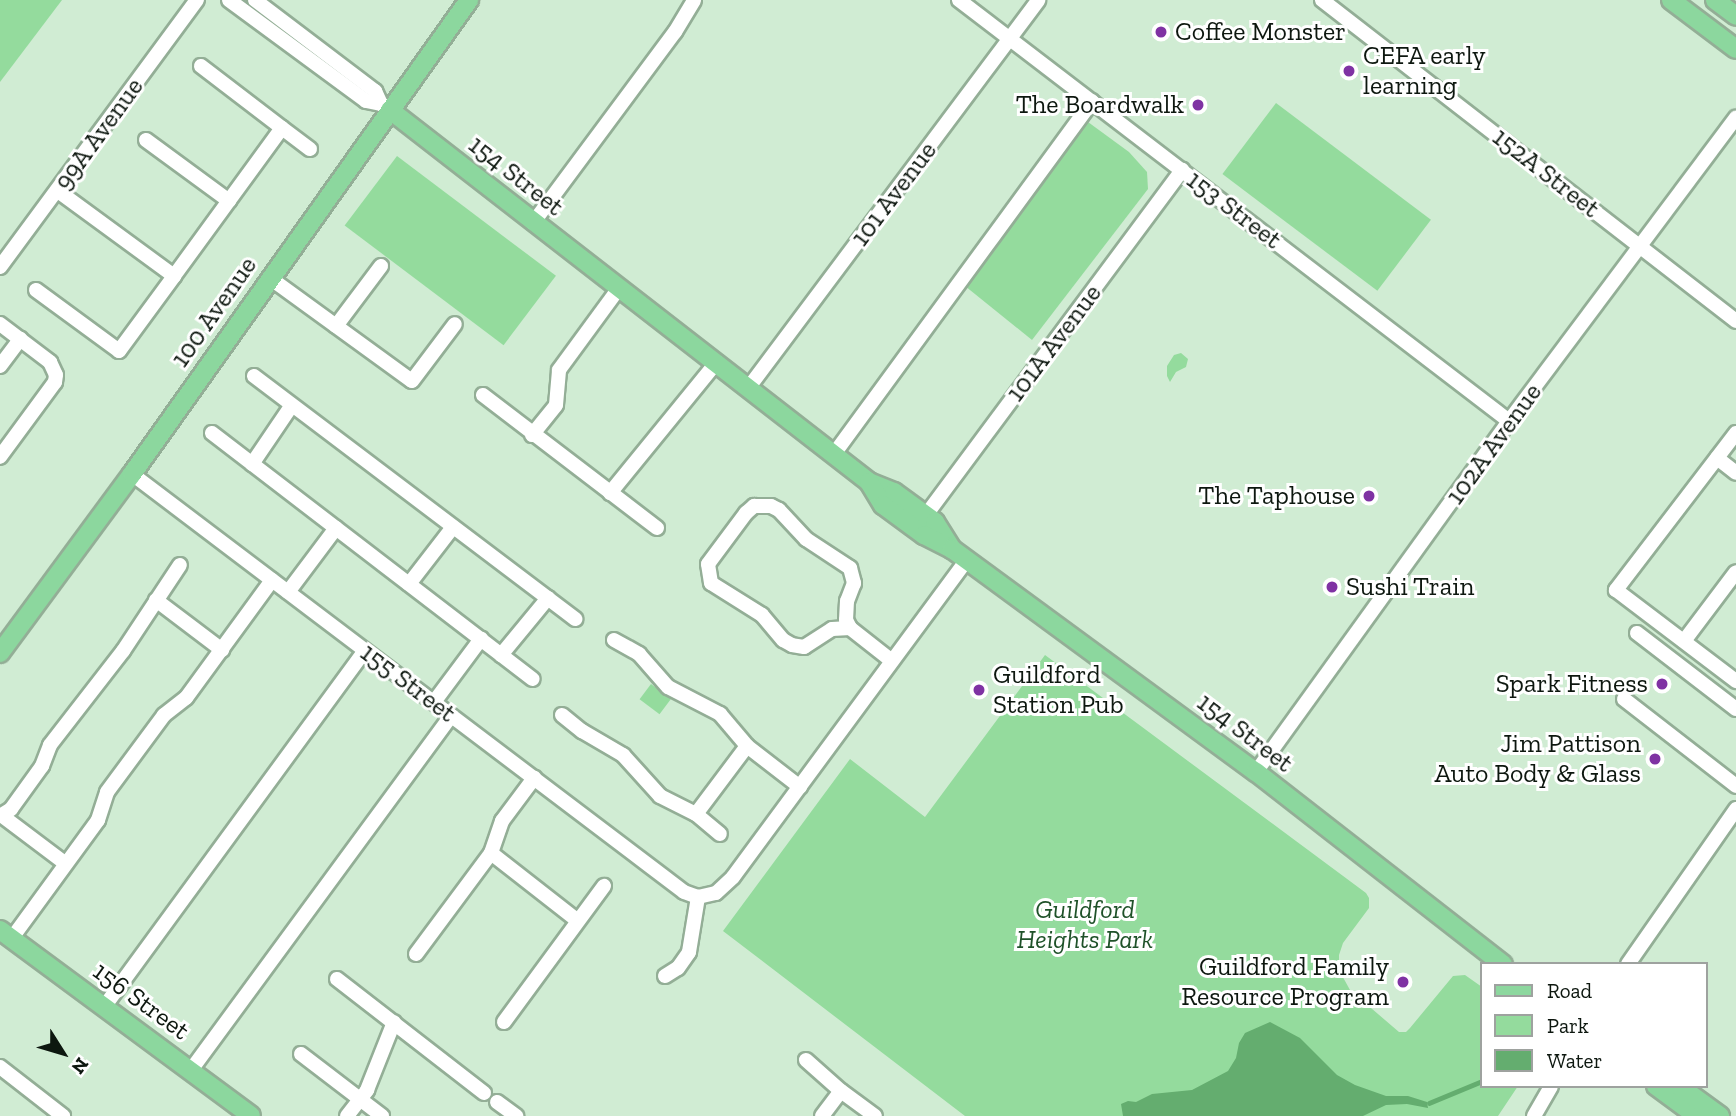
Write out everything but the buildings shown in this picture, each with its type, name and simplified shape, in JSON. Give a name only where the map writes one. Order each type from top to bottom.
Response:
[{"type":"main road","name":"100 Avenue","points":[[0,653],[132,474],[270,278],[385,107],[470,0]]},
{"type":"main road","points":[[1671,0],[1736,49]]},
{"type":"main road","points":[[1715,0],[1736,16]]},
{"type":"main road","name":"154 Street","points":[[385,107],[869,482],[894,492],[935,522],[960,555]]},
{"type":"main road","name":"154 Street","points":[[869,482],[883,505],[924,535],[960,555],[1256,772],[1500,962]]},
{"type":"main road","name":"156 Street","points":[[6,934],[251,1116]]},
{"type":"main road","points":[[1659,1088],[1697,1116]]},
{"type":"main road","points":[[1682,1088],[1720,1116]]},
{"type":"street","name":"99A Avenue","points":[[0,267],[197,0]]},
{"type":"street","name":"154 Street","points":[[229,0],[366,101],[385,107]]},
{"type":"street","name":"154 Street","points":[[255,0],[375,91],[385,107]]},
{"type":"street","points":[[533,223],[675,32],[694,0]]},
{"type":"street","name":"153 Street","points":[[959,0],[1509,421]]},
{"type":"street","name":"101 Avenue","points":[[749,387],[1038,0]]},
{"type":"street","name":"152A Street","points":[[1322,0],[1736,321]]},
{"type":"street","points":[[201,66],[310,149]]},
{"type":"street","points":[[834,454],[1092,101]]},
{"type":"street","name":"102A Avenue","points":[[1256,772],[1509,421],[1736,118]]},
{"type":"street","points":[[36,290],[119,351],[282,128]]},
{"type":"street","points":[[146,140],[229,201]]},
{"type":"street","name":"101A Avenue","points":[[926,515],[1182,170]]},
{"type":"street","points":[[58,191],[174,276]]},
{"type":"street","points":[[336,326],[381,266]]},
{"type":"street","points":[[270,278],[412,381],[455,324]]},
{"type":"street","points":[[532,435],[556,405],[559,370],[619,288]]},
{"type":"street","points":[[0,324],[50,362],[56,375],[55,382],[0,457]]},
{"type":"street","points":[[0,366],[20,339]]},
{"type":"street","points":[[610,493],[717,362]]},
{"type":"street","points":[[254,376],[575,619]]},
{"type":"street","points":[[482,395],[657,528]]},
{"type":"street","points":[[252,464],[292,405]]},
{"type":"street","points":[[212,433],[533,679]]},
{"type":"street","points":[[1736,433],[1616,590],[1736,681]]},
{"type":"street","points":[[1717,458],[1736,473]]},
{"type":"street","name":"155 Street","points":[[132,474],[691,895]]},
{"type":"street","points":[[850,628],[832,629],[804,647],[792,645],[783,640],[762,615],[711,583],[708,564],[751,508],[771,506],[779,510],[806,539],[850,568],[854,583],[845,611],[850,628],[892,661]]},
{"type":"street","points":[[409,584],[453,527]]},
{"type":"street","points":[[288,592],[336,528]]},
{"type":"street","points":[[665,976],[678,968],[689,952],[691,895],[712,895],[727,884],[892,661],[960,555]]},
{"type":"street","points":[[66,864],[0,816],[11,809],[42,766],[50,745],[148,616],[180,565]]},
{"type":"street","points":[[1684,641],[1736,572]]},
{"type":"street","points":[[6,934],[30,913],[98,820],[107,792],[163,715],[186,698],[272,580]]},
{"type":"street","points":[[501,654],[548,598]]},
{"type":"street","points":[[156,600],[222,650]]},
{"type":"street","points":[[1637,633],[1736,709]]},
{"type":"street","points":[[434,702],[481,639]]},
{"type":"street","points":[[614,640],[639,654],[668,687],[720,714],[747,746],[800,787]]},
{"type":"street","points":[[104,1007],[365,651]]},
{"type":"street","points":[[1624,699],[1736,786]]},
{"type":"street","points":[[562,715],[582,731],[623,755],[660,796],[696,814],[720,834]]},
{"type":"street","points":[[191,1070],[451,716]]},
{"type":"street","points":[[696,814],[747,746]]},
{"type":"street","points":[[416,954],[491,853],[502,821],[534,778]]},
{"type":"street","points":[[1629,962],[1736,809]]},
{"type":"street","points":[[491,853],[578,920]]},
{"type":"street","points":[[504,1023],[604,886]]},
{"type":"street","points":[[337,979],[484,1093]]},
{"type":"street","points":[[347,1116],[369,1086],[394,1022]]},
{"type":"street","points":[[301,1054],[382,1116]]},
{"type":"street","points":[[806,1060],[875,1116]]},
{"type":"street","points":[[0,1067],[64,1116]]},
{"type":"street","points":[[1534,1116],[1550,1088]]},
{"type":"street","points":[[822,1116],[841,1091]]},
{"type":"street","points":[[498,1102],[516,1116]]},
{"type":"green space","points":[[0,0],[62,0],[0,82]]},
{"type":"green space","points":[[1276,103],[1431,220],[1377,291],[1222,174]]},
{"type":"green space","points":[[1088,122],[1129,152],[1147,172],[1148,189],[1032,340],[965,286]]},
{"type":"green space","points":[[397,156],[556,276],[504,345],[345,225]]},
{"type":"green space","points":[[1181,353],[1188,359],[1186,367],[1176,372],[1170,382],[1167,366],[1174,355]]},
{"type":"green space","name":"Guildford Heights Park","points":[[1045,655],[1366,893],[1369,908],[1343,943],[1339,955],[1339,970],[1350,990],[1399,1032],[1406,1032],[1410,1028],[1453,976],[1465,975],[1480,986],[1480,1088],[1517,1088],[1498,1116],[965,1116],[723,931],[850,759],[925,817]]},
{"type":"green space","points":[[651,684],[671,699],[660,714],[640,699]]},
{"type":"water","points":[[1270,1022],[1300,1038],[1337,1075],[1355,1085],[1386,1096],[1408,1096],[1427,1102],[1428,1108],[1407,1104],[1386,1105],[1363,1116],[1123,1116],[1121,1104],[1128,1101],[1136,1102],[1152,1094],[1192,1090],[1228,1071],[1245,1033]]},
{"type":"waterway","points":[[1429,1103],[1480,1082]]},
{"type":"place","name":"Coffee Monster","points":[[1161,32]]},
{"type":"place","name":"CEFA early learning","points":[[1349,71]]},
{"type":"place","name":"The Boardwalk","points":[[1198,105]]},
{"type":"place","name":"The Taphouse","points":[[1369,496]]},
{"type":"place","name":"Sushi Train","points":[[1332,587]]},
{"type":"place","name":"Spark Fitness","points":[[1662,684]]},
{"type":"place","name":"Guildford Station Pub","points":[[979,690]]},
{"type":"place","name":"Jim Pattison Auto Body & Glass","points":[[1655,759]]},
{"type":"place","name":"Guildford Family Resource Program","points":[[1403,982]]}]
